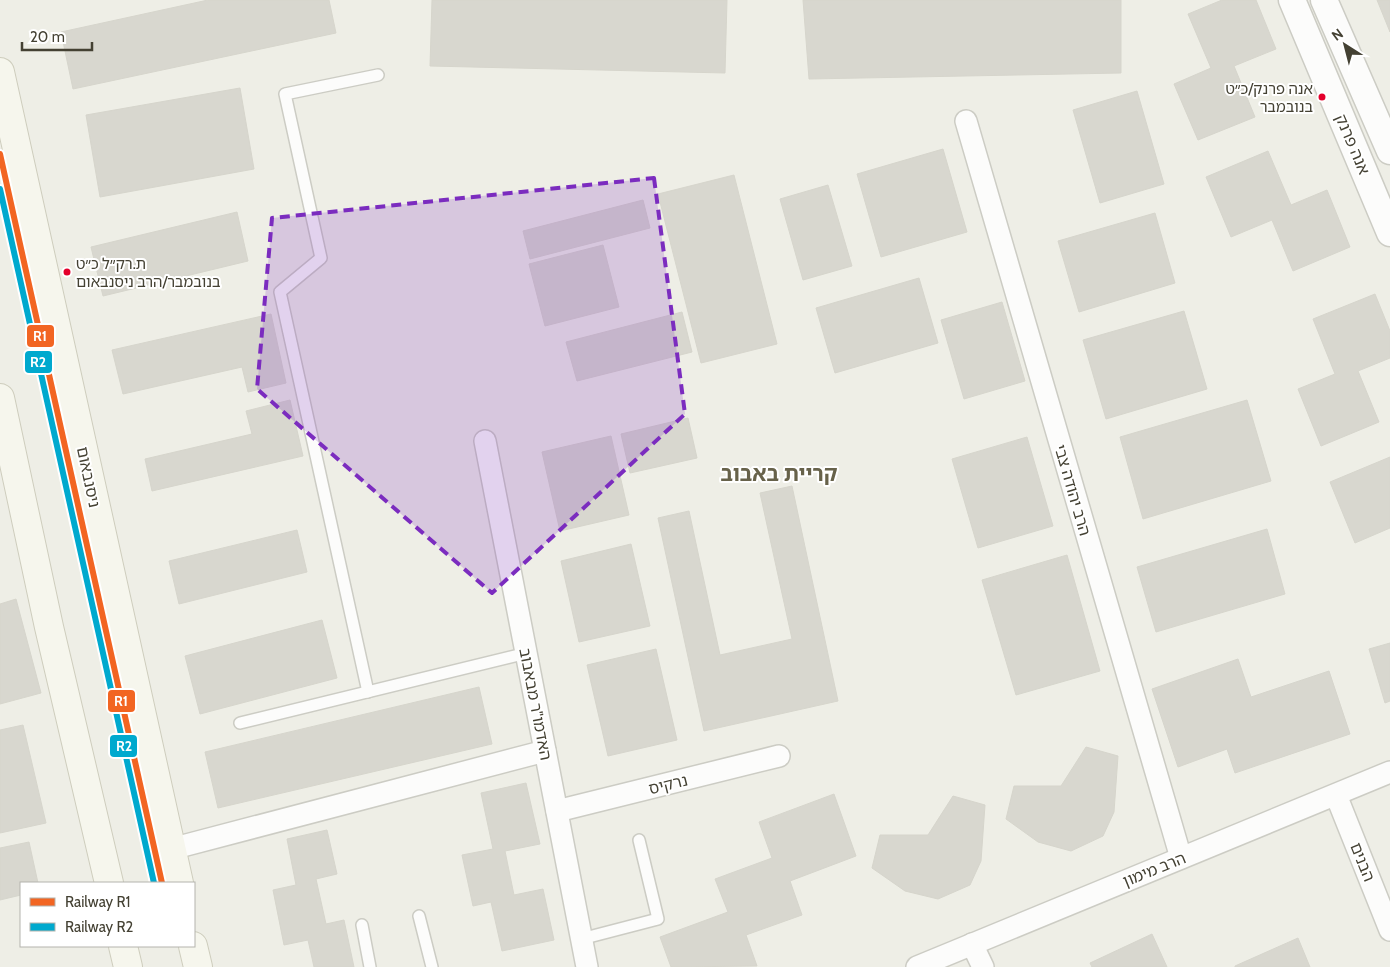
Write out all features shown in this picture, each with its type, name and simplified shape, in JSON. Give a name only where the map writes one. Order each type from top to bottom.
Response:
[{"type":"main road","name":"ניסנבאום","points":[[0,72],[179,882]]},
{"type":"main road","points":[[0,398],[49,627],[109,882]]},
{"type":"main road","points":[[124,947],[128,967]]},
{"type":"main road","points":[[193,947],[198,967]]},
{"type":"street","name":"אנה פרנק","points":[[1292,0],[1390,233]]},
{"type":"street","name":"אנה פרנק","points":[[1324,0],[1390,151]]},
{"type":"street","name":"הרב יהודה צבי","points":[[966,121],[1181,858]]},
{"type":"street","name":"האדמו\"ר מבאבוב","points":[[485,441],[587,967]]},
{"type":"street","points":[[171,849],[545,750]]},
{"type":"street","name":"נרקיס","points":[[556,811],[778,756]]},
{"type":"street","name":"הרב מימון","points":[[917,967],[1390,772]]},
{"type":"street","name":"הבנים","points":[[1336,795],[1390,930]]},
{"type":"street","points":[[972,944],[982,967]]},
{"type":"lane","points":[[368,692],[280,292],[321,258],[285,94],[378,74]]},
{"type":"lane","points":[[240,723],[527,653]]},
{"type":"lane","points":[[582,939],[658,920],[639,840]]},
{"type":"lane","points":[[419,916],[432,967]]},
{"type":"lane","points":[[362,925],[370,967]]},
{"type":"highlighted area","points":[[654,178],[685,414],[492,593],[257,389],[272,218]]},
{"type":"building","points":[[208,0],[329,0],[336,33],[73,89],[61,32]]},
{"type":"building","points":[[432,0],[727,0],[725,73],[430,66]]},
{"type":"building","points":[[803,0],[1121,0],[1121,73],[809,79]]},
{"type":"building","points":[[1222,0],[1256,0],[1276,49],[1234,66],[1255,117],[1198,140],[1174,84],[1211,68],[1188,14]]},
{"type":"building","points":[[1377,0],[1390,0],[1390,32]]},
{"type":"building","points":[[240,88],[254,169],[100,197],[86,115]]},
{"type":"building","points":[[1137,91],[1164,184],[1100,203],[1073,110]]},
{"type":"building","points":[[943,149],[967,232],[881,257],[857,174]]},
{"type":"building","points":[[1268,151],[1291,205],[1327,190],[1350,247],[1293,271],[1272,220],[1231,237],[1206,177]]},
{"type":"building","points":[[734,175],[777,344],[701,363],[658,194]]},
{"type":"building","points":[[828,185],[852,266],[803,280],[780,199]]},
{"type":"building","points":[[643,200],[650,228],[530,259],[523,231]]},
{"type":"building","points":[[237,212],[248,261],[103,296],[91,247]]},
{"type":"building","points":[[1155,213],[1175,283],[1079,312],[1058,241]]},
{"type":"building","points":[[603,245],[619,307],[545,326],[529,264]]},
{"type":"building","points":[[919,278],[938,343],[835,373],[816,308]]},
{"type":"building","points":[[1375,294],[1390,331],[1390,358],[1358,371],[1379,422],[1321,446],[1298,389],[1335,374],[1313,319]]},
{"type":"building","points":[[1002,302],[1025,381],[964,399],[941,320]]},
{"type":"building","points":[[1184,311],[1207,389],[1106,419],[1083,340]]},
{"type":"building","points":[[682,312],[692,352],[577,381],[566,342]]},
{"type":"building","points":[[271,314],[286,383],[248,392],[242,367],[123,394],[112,350]]},
{"type":"building","points":[[290,400],[303,456],[152,491],[145,459],[252,434],[246,411]]},
{"type":"building","points":[[1247,400],[1271,481],[1143,519],[1120,437]]},
{"type":"building","points":[[688,418],[697,458],[630,473],[621,434]]},
{"type":"building","points":[[611,436],[629,515],[560,531],[542,452]]},
{"type":"building","points":[[1027,437],[1053,526],[978,548],[952,459]]},
{"type":"building","points":[[1390,457],[1390,528],[1355,543],[1330,482]]},
{"type":"building","points":[[792,486],[838,701],[704,731],[658,518],[689,511],[720,655],[792,639],[760,493]]},
{"type":"building","points":[[1267,529],[1285,594],[1156,632],[1137,567]]},
{"type":"building","points":[[297,530],[307,572],[179,604],[169,561]]},
{"type":"building","points":[[631,544],[650,626],[579,642],[561,561]]},
{"type":"building","points":[[1067,555],[1100,671],[1016,695],[982,580]]},
{"type":"building","points":[[16,599],[41,693],[0,704],[0,604]]},
{"type":"building","points":[[322,620],[337,678],[200,714],[185,656]]},
{"type":"building","points":[[1390,643],[1390,701],[1385,703],[1369,649]]},
{"type":"building","points":[[656,649],[677,740],[608,756],[587,665]]},
{"type":"building","points":[[1238,659],[1251,697],[1329,671],[1350,734],[1235,773],[1227,749],[1178,767],[1152,689]]},
{"type":"building","points":[[479,687],[492,744],[218,808],[205,752]]},
{"type":"building","points":[[23,725],[46,823],[0,833],[0,730]]},
{"type":"building","points":[[1086,747],[1118,756],[1114,812],[1103,836],[1071,851],[1038,842],[1006,819],[1014,786],[1061,786]]},
{"type":"building","points":[[526,783],[540,844],[505,851],[514,895],[543,889],[554,940],[502,951],[491,902],[473,906],[462,855],[493,849],[481,793]]},
{"type":"building","points":[[834,794],[856,856],[790,881],[802,915],[746,935],[757,966],[671,967],[660,937],[728,912],[715,879],[772,858],[759,822]]},
{"type":"building","points":[[953,796],[985,805],[981,861],[970,885],[938,899],[905,891],[872,868],[880,835],[928,835]]},
{"type":"building","points":[[327,830],[337,874],[316,879],[326,924],[344,920],[354,967],[314,967],[308,940],[284,945],[273,890],[296,885],[287,839]]},
{"type":"building","points":[[29,842],[38,882],[20,882],[20,895],[0,900],[0,848]]},
{"type":"building","points":[[1152,934],[1167,967],[1092,967],[1090,963]]},
{"type":"building","points":[[1298,938],[1310,967],[1235,967],[1235,966]]},
{"type":"rail line","name":"R1","points":[[0,154],[162,882]]},
{"type":"rail line","name":"R2","points":[[0,189],[154,882]]},
{"type":"place","name":"אנה פרנק/כ״ט בנובמבר","points":[[1322,97]]},
{"type":"place","name":"ת.רק״ל כ״ט בנובמבר/הרב ניסנבאום","points":[[67,272]]},
{"type":"district","name":"קריית באבוב","points":[[779,474]]}]
